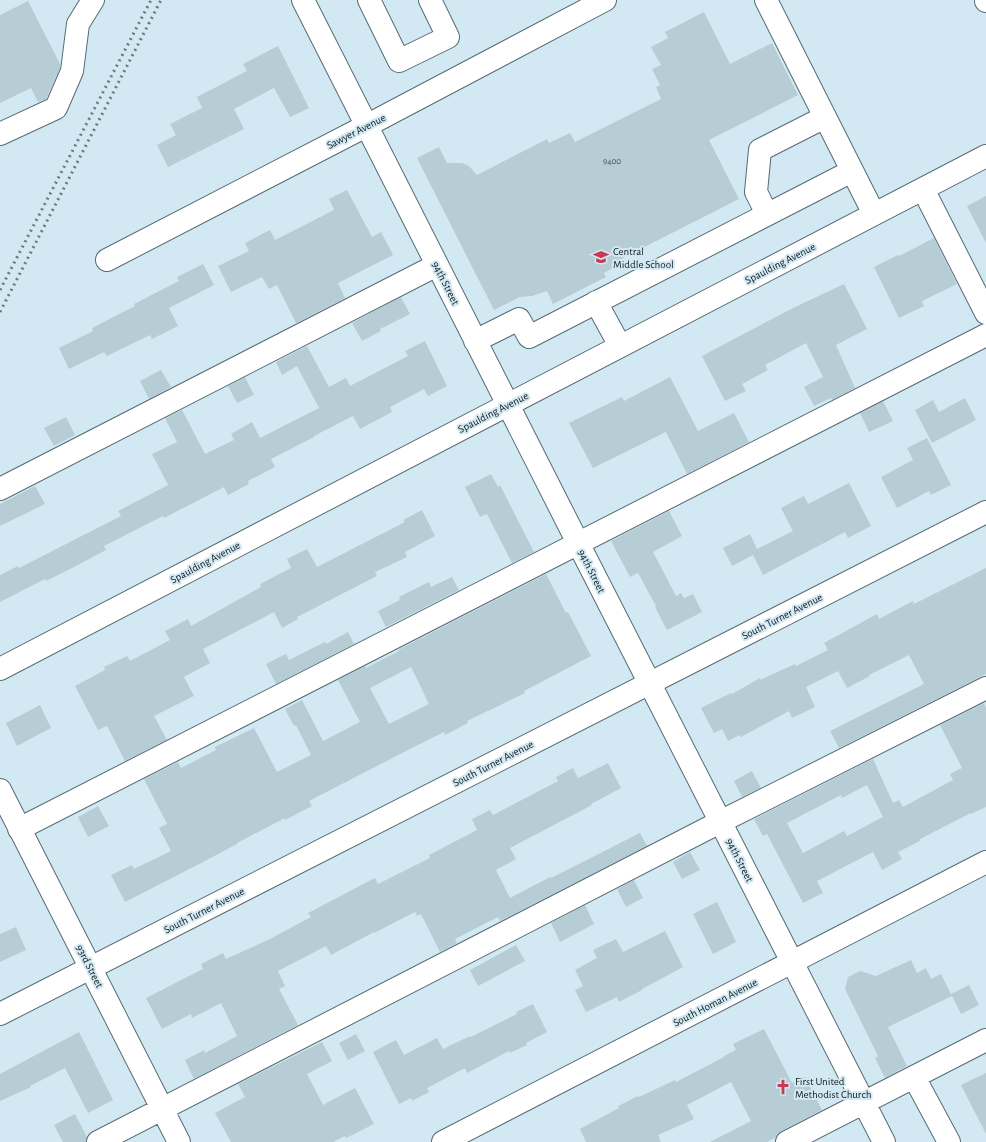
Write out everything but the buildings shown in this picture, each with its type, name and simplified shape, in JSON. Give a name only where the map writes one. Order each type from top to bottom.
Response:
[{"type":"street","points":[[0,134],[56,108],[72,71],[78,24],[93,0]]},
{"type":"street","name":"94th Street","points":[[303,0],[475,341],[884,1142]]},
{"type":"street","points":[[369,0],[399,61],[448,37],[430,0]]},
{"type":"street","name":"Sawyer Avenue","points":[[107,260],[605,0]]},
{"type":"street","points":[[766,0],[874,214]]},
{"type":"street","points":[[768,214],[756,192],[760,150],[825,117]]},
{"type":"street","name":"Spaulding Avenue","points":[[0,669],[986,156]]},
{"type":"street","points":[[475,341],[519,319],[529,337],[852,171]]},
{"type":"street","points":[[923,189],[985,308]]},
{"type":"street","points":[[0,489],[437,265]]},
{"type":"street","points":[[596,302],[620,346]]},
{"type":"street","points":[[20,829],[986,334]]},
{"type":"street","name":"South Turner Avenue","points":[[0,1014],[986,512]]},
{"type":"street","points":[[98,1142],[720,822],[986,688]]},
{"type":"street","name":"93rd Street","points":[[0,790],[179,1142]]},
{"type":"street","name":"South Homan Avenue","points":[[443,1142],[986,862]]},
{"type":"street","points":[[787,1142],[986,1040]]},
{"type":"street","points":[[914,1077],[950,1142]]},
{"type":"railway","points":[[0,290],[151,0]]},
{"type":"railway","points":[[0,312],[161,0]]},
{"type":"place","name":"Central Middle School","points":[[601,257]]},
{"type":"place","name":"First United Methodist Church","points":[[783,1087]]}]
